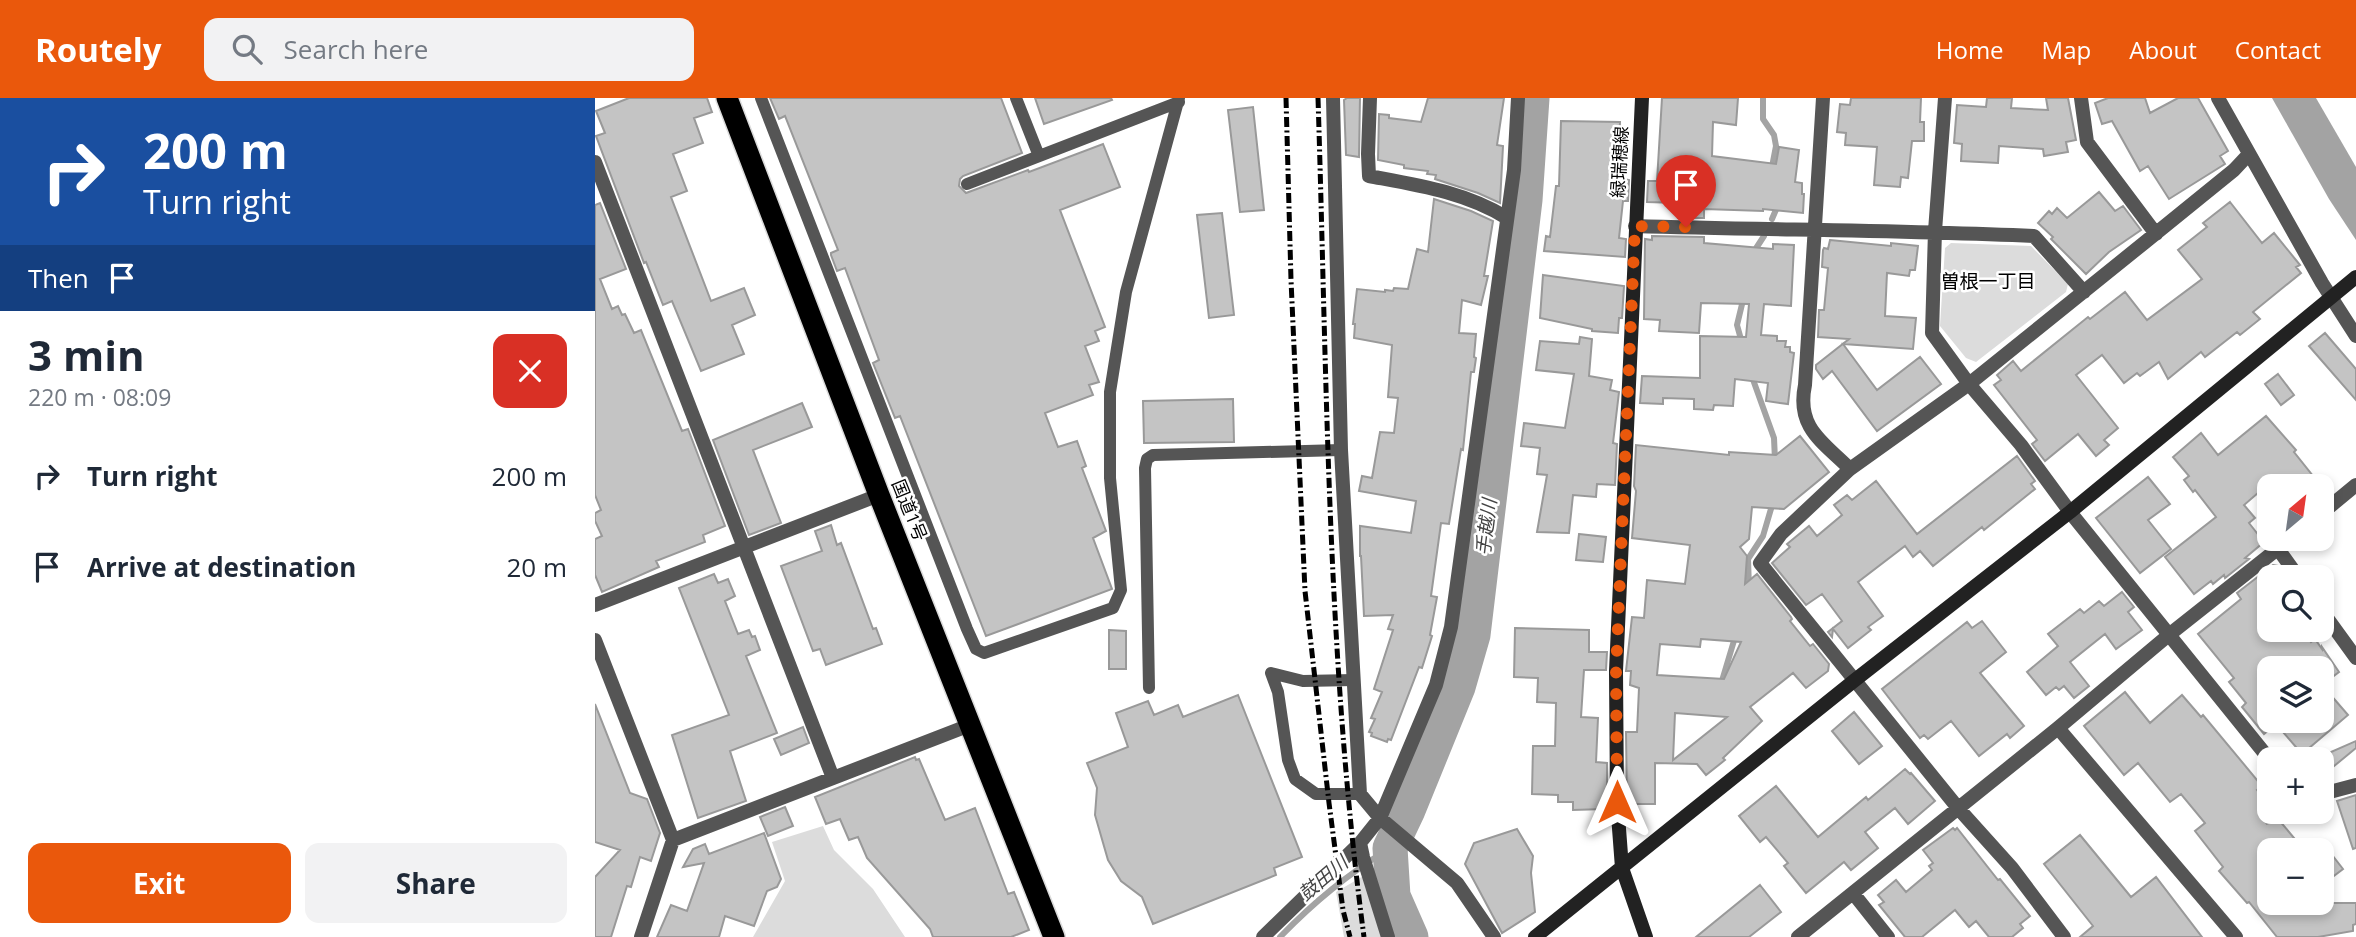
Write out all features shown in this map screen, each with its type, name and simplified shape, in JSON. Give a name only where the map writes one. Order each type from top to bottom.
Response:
[{"type":"highway","name":"国道1号","points":[[727,98],[879,495],[1054,937]]},
{"type":"street","points":[[1333,98],[1341,450],[1360,794],[1383,820],[1457,883],[1494,937]]},
{"type":"street","points":[[1370,98],[1369,176],[1436,188],[1486,205],[1507,218]]},
{"type":"street","points":[[1263,937],[1361,850],[1383,820],[1436,685],[1451,627],[1507,218],[1518,124],[1518,98]]},
{"type":"street","name":"緑瑞穂線","points":[[1642,98],[1616,671],[1617,802],[1622,868],[1646,937]]},
{"type":"street","points":[[1823,98],[1802,401],[1804,417],[1814,433],[1850,469]]},
{"type":"street","points":[[1945,98],[1935,231],[1932,333],[1969,384],[2021,445],[2070,512],[2260,747]]},
{"type":"street","points":[[2081,98],[2087,142],[2155,234]]},
{"type":"street","points":[[2218,98],[2356,336]]},
{"type":"street","points":[[2064,937],[2005,860],[1958,808],[1761,563],[1780,534],[1850,469],[1969,384],[2234,170],[2249,155]]},
{"type":"street","points":[[595,162],[833,778]]},
{"type":"street","points":[[1635,226],[1935,231],[2034,236],[2084,292]]},
{"type":"street","points":[[1536,937],[1855,680],[2070,512],[2353,279]]},
{"type":"street","points":[[2335,502],[2356,485]]},
{"type":"street","points":[[595,605],[879,495]]},
{"type":"street","points":[[1798,937],[2275,551]]},
{"type":"street","points":[[2334,628],[2356,658]]},
{"type":"street","points":[[595,640],[673,840],[641,937]]},
{"type":"street","points":[[673,840],[970,725]]},
{"type":"street","points":[[2058,728],[2236,937]]},
{"type":"street","points":[[2334,791],[2356,785]]},
{"type":"street","points":[[1361,850],[1388,937]]},
{"type":"street","points":[[1853,893],[1888,937]]},
{"type":"lane","points":[[761,98],[967,629],[976,649],[984,653],[1113,608],[1121,590],[1110,478],[1110,392],[1126,292],[1179,100]]},
{"type":"lane","points":[[1016,98],[1039,156]]},
{"type":"lane","points":[[967,184],[1179,100]]},
{"type":"lane","points":[[1149,688],[1147,459],[1153,455],[1341,450]]},
{"type":"lane","points":[[1354,680],[1303,681],[1271,673],[1278,692],[1288,760],[1295,779],[1315,794],[1360,794]]},
{"type":"shaded area","points":[[2272,98],[2316,98],[2356,167],[2356,240],[2329,199]]},
{"type":"shaded area","points":[[1951,243],[2031,246],[2068,284],[2066,292],[1976,362],[1966,358],[1940,326],[1945,248]]},
{"type":"shaded area","points":[[823,826],[834,850],[873,889],[905,937],[753,937],[785,881],[772,842]]},
{"type":"shaded area","points":[[1365,875],[1385,937],[1344,937],[1336,892]]},
{"type":"building","points":[[629,98],[707,98],[712,112],[694,118],[703,143],[673,154],[687,191],[671,197],[711,301],[744,288],[755,315],[732,325],[744,354],[701,371],[672,301],[663,305],[646,262],[644,263],[596,136],[605,133],[596,111]]},
{"type":"building","points":[[770,98],[1001,98],[1022,153],[963,176],[959,186],[966,193],[1103,144],[1120,187],[1060,210],[1105,327],[1095,331],[1099,341],[1085,346],[1099,382],[1089,385],[1093,395],[1045,413],[1058,447],[1077,441],[1086,466],[1082,468],[1106,531],[1093,538],[1112,589],[986,636],[900,416],[895,418],[873,363],[879,360],[845,268],[837,271],[831,253],[838,250],[785,116],[779,119]]},
{"type":"building","points":[[1035,98],[1111,98],[1112,100],[1044,124]]},
{"type":"building","points":[[1360,98],[1359,157],[1346,155],[1344,100]]},
{"type":"building","points":[[1428,98],[1504,98],[1497,145],[1503,146],[1500,203],[1435,179],[1436,175],[1427,174],[1428,171],[1404,168],[1404,165],[1378,160],[1379,114],[1421,122]]},
{"type":"building","points":[[1662,98],[1738,98],[1736,125],[1713,122],[1712,156],[1776,164],[1779,147],[1799,150],[1795,182],[1802,183],[1803,213],[1763,209],[1704,209],[1704,218],[1678,218],[1679,203],[1647,202],[1648,181],[1657,181]]},
{"type":"building","points":[[1851,98],[1921,98],[1920,122],[1924,122],[1924,141],[1912,141],[1908,178],[1901,177],[1900,187],[1874,185],[1877,147],[1845,145],[1846,133],[1837,132],[1840,104],[1850,105]]},
{"type":"building","points":[[1987,98],[2012,98],[2011,108],[2048,110],[2046,98],[2068,98],[2076,140],[2066,142],[2068,152],[2044,156],[2043,149],[1999,146],[1998,163],[1961,161],[1962,144],[1954,143],[1957,105],[1986,107]]},
{"type":"building","points":[[2108,98],[2145,98],[2150,113],[2178,98],[2198,98],[2228,151],[2220,156],[2225,164],[2169,199],[2148,166],[2140,171],[2112,121],[2102,124],[2095,103]]},
{"type":"building","points":[[1253,107],[1264,210],[1240,212],[1228,110]]},
{"type":"building","points":[[1561,121],[1620,122],[1619,154],[1625,154],[1624,179],[1629,180],[1628,201],[1623,201],[1619,238],[1626,239],[1625,257],[1544,251],[1546,236],[1550,237],[1556,186],[1559,186]]},
{"type":"building","points":[[2099,192],[2115,211],[2123,206],[2141,230],[2109,252],[2086,274],[2038,223],[2049,211],[2052,214],[2057,208],[2067,218]]},
{"type":"building","points":[[1434,199],[1493,221],[1484,276],[1488,276],[1481,305],[1462,300],[1459,333],[1476,334],[1476,358],[1474,372],[1471,372],[1463,450],[1461,449],[1449,524],[1441,523],[1431,596],[1437,597],[1430,635],[1432,636],[1422,668],[1419,667],[1391,740],[1388,739],[1387,742],[1371,736],[1372,733],[1369,732],[1375,719],[1371,718],[1382,692],[1374,689],[1393,630],[1388,629],[1393,615],[1364,616],[1360,526],[1411,533],[1416,501],[1359,491],[1362,476],[1372,478],[1380,432],[1394,433],[1398,398],[1388,397],[1392,345],[1354,338],[1353,324],[1357,289],[1385,292],[1393,291],[1394,288],[1408,289],[1417,249],[1428,252]]},
{"type":"building","points":[[2230,202],[2262,243],[2274,233],[2300,265],[2296,267],[2301,273],[2253,312],[2260,319],[2240,335],[2237,332],[2205,357],[2201,352],[2168,379],[2159,362],[2140,376],[2137,373],[2124,383],[2102,355],[2076,375],[2118,428],[2104,440],[2109,445],[2096,456],[2078,434],[2045,461],[2032,444],[2037,440],[1994,385],[2001,380],[1997,375],[2013,361],[2021,371],[2088,317],[2090,319],[2125,292],[2147,320],[2202,279],[2178,250],[2207,227],[2203,223]]},
{"type":"building","points":[[600,203],[626,269],[600,279],[612,309],[618,306],[634,333],[641,330],[682,431],[688,429],[725,526],[703,535],[705,542],[656,561],[659,567],[602,592],[595,575],[595,539],[602,536],[595,521],[595,513],[601,510],[595,495],[595,205]]},
{"type":"building","points":[[1222,213],[1234,315],[1209,318],[1197,215]]},
{"type":"building","points":[[1652,236],[1704,237],[1704,243],[1773,249],[1773,244],[1794,245],[1791,306],[1764,304],[1761,335],[1777,336],[1777,341],[1786,341],[1785,347],[1790,347],[1790,352],[1794,353],[1788,404],[1766,401],[1768,383],[1735,379],[1733,406],[1714,405],[1713,410],[1694,409],[1694,399],[1663,398],[1663,404],[1640,403],[1642,376],[1700,378],[1700,336],[1746,337],[1749,304],[1701,303],[1699,333],[1659,331],[1660,320],[1644,319],[1645,239],[1652,240]]},
{"type":"building","points":[[1830,240],[1918,246],[1915,270],[1910,270],[1909,276],[1887,273],[1885,316],[1916,318],[1913,349],[1843,344],[1877,390],[1920,357],[1941,384],[1877,431],[1832,371],[1823,379],[1816,369],[1816,365],[1849,339],[1818,337],[1819,310],[1824,310],[1828,268],[1822,267],[1823,250],[1828,249]]},
{"type":"building","points":[[1543,275],[1624,286],[1618,333],[1592,331],[1540,318]]},
{"type":"building","points":[[2325,333],[2356,369],[2356,400],[2309,346]]},
{"type":"building","points":[[1580,337],[1592,339],[1589,376],[1612,380],[1610,390],[1619,392],[1613,443],[1617,444],[1615,485],[1597,484],[1596,497],[1573,495],[1569,533],[1537,532],[1547,475],[1537,474],[1540,448],[1521,446],[1524,423],[1565,428],[1574,374],[1536,370],[1540,341],[1579,344]]},
{"type":"building","points":[[2278,374],[2294,395],[2281,405],[2265,384]]},
{"type":"building","points":[[1233,399],[1234,442],[1144,443],[1143,401]]},
{"type":"building","points":[[802,403],[812,427],[753,450],[781,523],[749,535],[713,440]]},
{"type":"building","points":[[2266,416],[2296,450],[2294,452],[2311,474],[2257,474],[2257,494],[2244,505],[2255,518],[2249,523],[2257,533],[2257,548],[2245,558],[2249,559],[2225,578],[2224,575],[2213,584],[2211,581],[2194,594],[2165,557],[2216,517],[2184,480],[2189,476],[2173,457],[2201,433],[2218,455]]},
{"type":"building","points":[[1800,436],[1829,472],[1784,509],[1752,507],[1749,539],[1740,547],[1747,556],[1745,584],[1757,574],[1810,646],[1813,644],[1829,664],[1828,671],[1806,688],[1793,673],[1750,707],[1762,721],[1723,758],[1725,760],[1706,775],[1697,764],[1655,763],[1655,804],[1627,804],[1626,732],[1637,732],[1639,688],[1630,685],[1631,671],[1626,671],[1632,617],[1644,618],[1647,580],[1685,584],[1690,545],[1632,538],[1636,445],[1729,455],[1729,452],[1776,455]],"holes":[[[1701,639],[1741,642],[1724,679],[1657,675],[1660,644],[1700,647]],[[1675,713],[1727,717],[1673,760]]]},
{"type":"building","points":[[2017,456],[2035,481],[2031,484],[2035,489],[1984,530],[1982,527],[1933,566],[1920,551],[1913,557],[1905,546],[1858,582],[1883,616],[1868,627],[1871,630],[1848,648],[1833,629],[1832,637],[1828,632],[1842,621],[1822,594],[1806,605],[1772,563],[1790,547],[1787,544],[1809,526],[1817,536],[1842,515],[1834,505],[1847,495],[1852,500],[1876,481],[1917,534]]},
{"type":"building","points":[[2148,477],[2170,504],[2148,520],[2171,549],[2140,573],[2096,518]]},
{"type":"building","points":[[831,525],[837,545],[841,543],[873,629],[876,628],[882,644],[826,665],[820,649],[813,651],[781,566],[822,551],[815,531]]},
{"type":"building","points":[[1579,534],[1606,537],[1603,562],[1576,560]]},
{"type":"building","points":[[714,574],[718,583],[728,579],[735,596],[725,601],[738,634],[749,630],[752,637],[755,636],[760,650],[746,656],[777,733],[730,751],[746,801],[698,818],[672,735],[729,715],[679,588]]},
{"type":"building","points":[[2257,577],[2257,642],[2317,642],[2328,656],[2257,656],[2257,725],[2242,707],[2246,703],[2229,682],[2234,678],[2198,634],[2241,599],[2237,593]]},
{"type":"building","points":[[2122,592],[2134,607],[2128,612],[2142,630],[2116,649],[2105,634],[2070,662],[2089,686],[2074,698],[2064,686],[2059,690],[2056,687],[2046,695],[2027,672],[2058,646],[2048,634],[2080,609],[2084,613],[2099,601],[2104,606]]},
{"type":"building","points":[[1982,621],[2006,652],[1980,673],[2024,726],[2010,738],[2007,734],[1979,756],[1951,721],[1928,739],[1924,735],[1920,738],[1882,689],[1967,622],[1972,628]]},
{"type":"building","points":[[1515,628],[1589,630],[1589,652],[1607,652],[1606,670],[1584,670],[1581,717],[1598,718],[1596,762],[1607,763],[1605,809],[1573,810],[1573,802],[1558,802],[1558,795],[1532,794],[1533,746],[1555,746],[1556,703],[1537,702],[1538,678],[1514,677]]},
{"type":"building","points":[[1109,630],[1126,631],[1126,669],[1109,669]]},
{"type":"building","points":[[2125,692],[2150,723],[2182,695],[2201,717],[2203,715],[2257,780],[2257,824],[2282,824],[2294,838],[2257,838],[2257,912],[2219,871],[2223,867],[2195,831],[2205,823],[2181,794],[2170,802],[2138,763],[2124,775],[2084,726]]},
{"type":"building","points":[[1238,695],[1302,857],[1274,868],[1276,875],[1153,924],[1142,897],[1121,881],[1108,860],[1095,815],[1097,788],[1087,763],[1128,747],[1116,713],[1148,701],[1154,715],[1178,705],[1183,717]]},
{"type":"building","points":[[2334,699],[2348,715],[2334,727]]},
{"type":"building","points":[[595,704],[630,793],[647,799],[660,833],[651,861],[640,857],[631,887],[627,886],[611,937],[595,937],[595,877],[620,850],[595,842]]},
{"type":"building","points":[[1854,712],[1882,746],[1859,764],[1832,731]]},
{"type":"building","points":[[803,727],[809,743],[781,755],[774,739]]},
{"type":"building","points":[[2284,733],[2327,733],[2310,747],[2296,747]]},
{"type":"building","points":[[2356,741],[2356,748],[2334,766],[2334,751]]},
{"type":"building","points":[[915,757],[916,760],[919,759],[945,820],[975,808],[1008,894],[1014,892],[1029,930],[1011,937],[933,937],[930,929],[867,858],[858,837],[849,840],[840,819],[826,824],[815,797]]},
{"type":"building","points":[[1905,769],[1935,801],[1908,824],[1895,808],[1865,832],[1878,848],[1851,870],[1844,862],[1806,893],[1784,866],[1788,863],[1766,837],[1760,842],[1739,816],[1776,786],[1818,837]]},
{"type":"building","points":[[2356,795],[2356,848],[2353,849],[2337,801]]},
{"type":"building","points":[[785,807],[793,826],[768,836],[760,817]]},
{"type":"building","points":[[1953,828],[1957,828],[2030,916],[2020,924],[2023,928],[2012,937],[1989,937],[1976,921],[1969,927],[1955,910],[1922,937],[1905,937],[1879,905],[1884,902],[1878,895],[1896,880],[1906,892],[1932,870],[1929,866],[1933,863],[1923,850]]},
{"type":"building","points":[[1517,829],[1533,856],[1531,873],[1535,912],[1502,933],[1465,864],[1474,843]]},
{"type":"building","points":[[764,833],[781,879],[777,887],[767,891],[754,926],[725,916],[719,937],[657,937],[671,905],[687,911],[704,863],[683,867],[693,849],[705,844],[709,854]]},
{"type":"building","points":[[2080,835],[2131,897],[2156,877],[2202,937],[2080,937],[2093,926],[2044,864]]},
{"type":"building","points":[[2334,857],[2343,869],[2334,876]]},
{"type":"building","points":[[1760,885],[1781,912],[1749,937],[1696,937]]},
{"type":"building","points":[[2334,903],[2356,903],[2356,924],[2353,925],[2353,931],[2318,937],[2277,937],[2259,915],[2334,915]]},
{"type":"waterway","name":"手越川","points":[[1411,937],[1393,896],[1390,848],[1458,687],[1473,635],[1525,200],[1532,98]]},
{"type":"waterway","points":[[1763,98],[1763,119],[1774,135],[1776,146],[1771,172]]},
{"type":"waterway","points":[[1772,219],[1778,205]]},
{"type":"waterway","points":[[1753,253],[1764,236]]},
{"type":"waterway","points":[[1742,343],[1737,325],[1744,296]]},
{"type":"waterway","points":[[1751,374],[1774,438],[1775,460]]},
{"type":"waterway","points":[[1749,587],[1748,559],[1763,536],[1773,502]]},
{"type":"waterway","points":[[1721,684],[1736,634]]},
{"type":"waterway","name":"鼓田川","points":[[1280,937],[1332,889],[1390,848]]},
{"type":"railway","points":[[1286,98],[1305,591],[1329,803],[1343,910],[1350,937]]},
{"type":"railway","points":[[1318,98],[1336,623],[1342,728],[1364,937]]},
{"type":"district","name":"曽根一丁目","points":[[1988,281]]},
{"type":"route","points":[[1617,802],[1616,671],[1635,226],[1686,227]]}]
